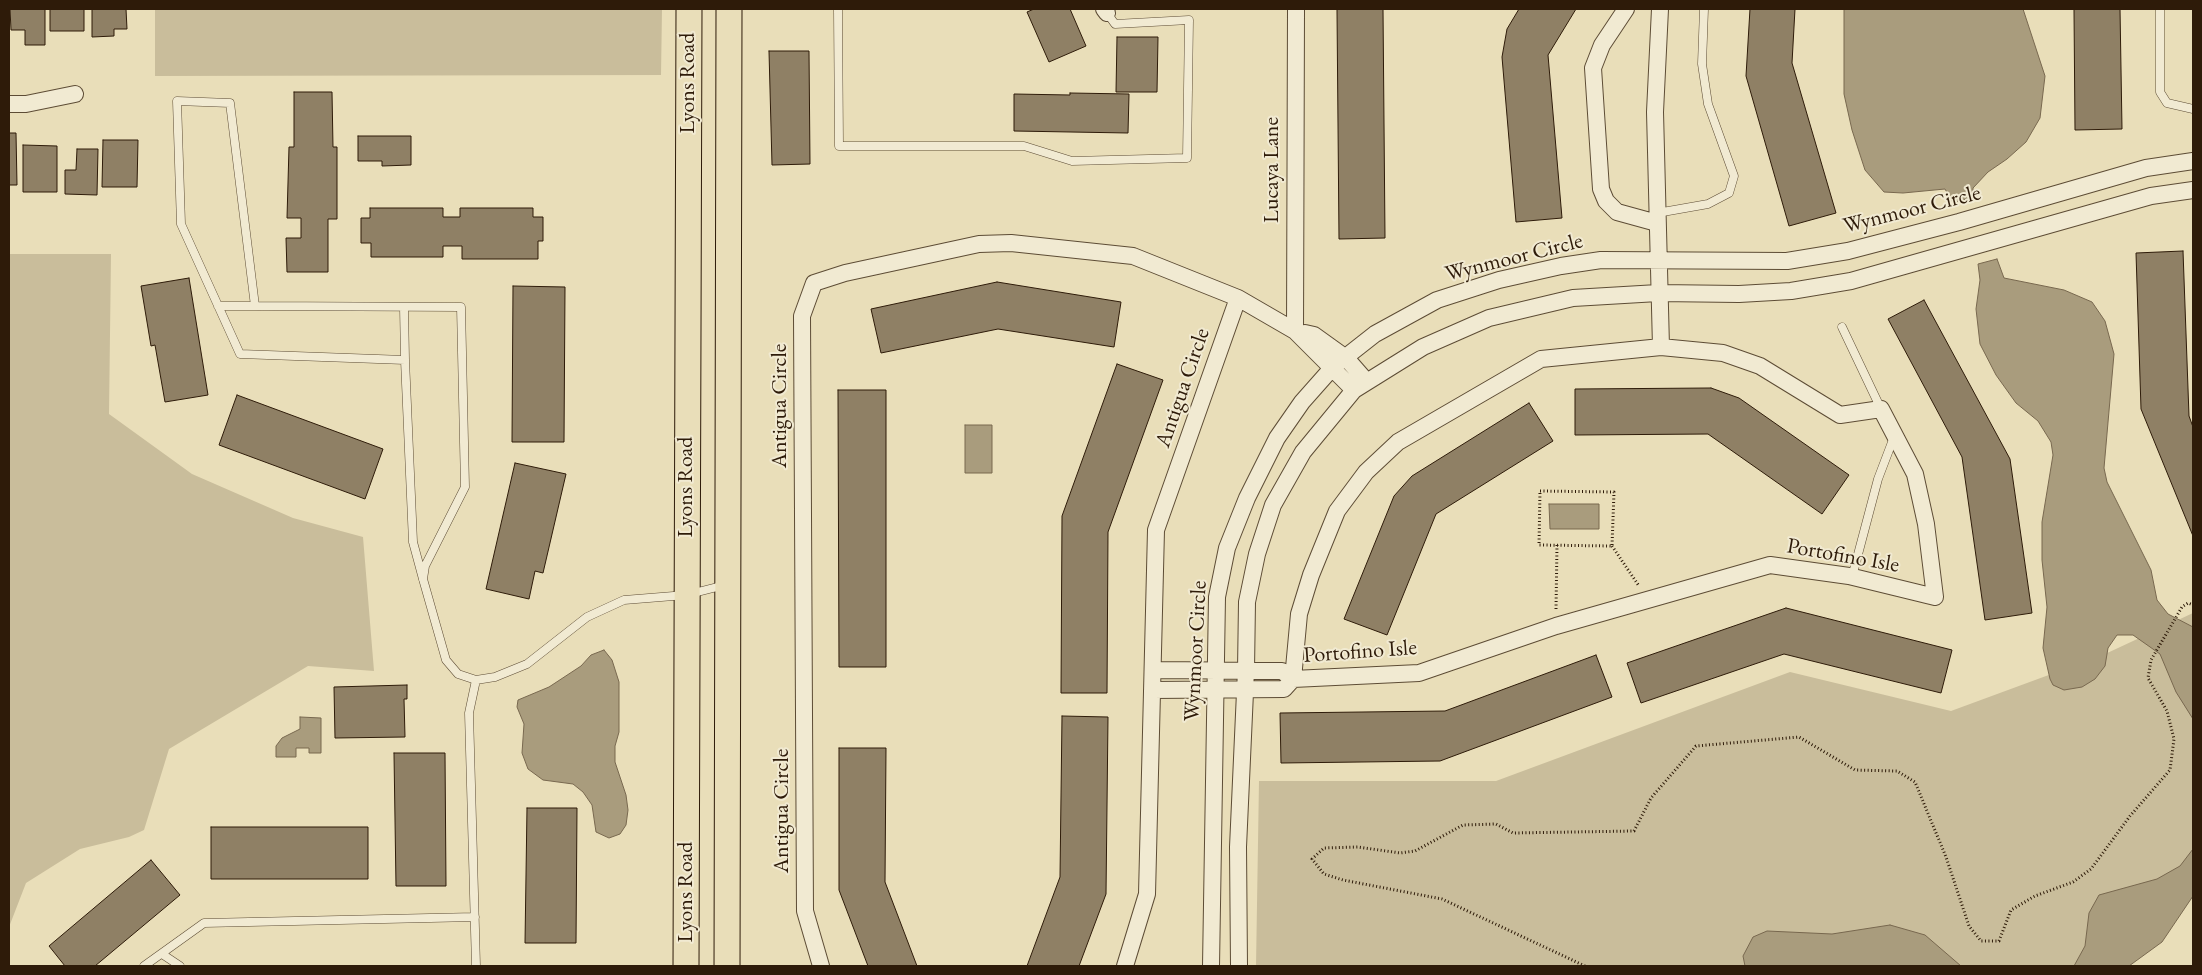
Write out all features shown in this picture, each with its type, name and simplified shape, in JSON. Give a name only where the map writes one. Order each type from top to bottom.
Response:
[{"type":"main road","name":"Lyons Road","points":[[686,966],[688,9]]},
{"type":"main road","name":"Lyons Road","points":[[727,966],[729,9]]},
{"type":"street","name":"Lucaya Lane","points":[[1295,331],[1296,9]]},
{"type":"street","points":[[1626,9],[1602,46],[1593,68],[1601,189],[1606,202],[1618,212],[1657,218]]},
{"type":"street","points":[[1660,9],[1655,112],[1657,260],[1661,347]]},
{"type":"street","points":[[9,104],[26,104],[75,94]]},
{"type":"street","name":"Wynmoor Circle","points":[[1211,966],[1217,597],[1227,548],[1240,514],[1277,438],[1302,402],[1339,362],[1375,334],[1437,300],[1498,280],[1561,266],[1601,260],[1787,261],[1848,250],[1959,222],[2146,168],[2193,161]]},
{"type":"street","points":[[1239,966],[1238,847],[1247,602],[1257,554],[1273,505],[1303,452],[1360,386],[1423,347],[1489,318],[1573,298],[1658,293],[1790,291],[1851,281],[2142,199],[2193,190]]},
{"type":"street","name":"Antigua Circle","points":[[821,966],[805,911],[804,901],[802,316],[814,283],[845,274],[979,244],[1011,243],[1133,256],[1238,298],[1295,331],[1339,362],[1360,386]]},
{"type":"street","name":"Antigua Circle","points":[[1125,966],[1147,894],[1156,530],[1238,298]]},
{"type":"street","name":"Portofino Isle","points":[[1245,690],[1284,689],[1293,679],[1299,614],[1311,575],[1337,511],[1366,472],[1398,442],[1541,359],[1661,347],[1723,353],[1760,366],[1840,415],[1880,409],[1915,474],[1926,524],[1935,597],[1852,577],[1770,566],[1556,626],[1419,673],[1293,679],[1282,671],[1246,670]]},
{"type":"street","points":[[1153,670],[1246,670]]},
{"type":"street","points":[[1152,690],[1245,690]]},
{"type":"lane","points":[[838,9],[839,146],[1024,146],[1072,161],[1187,158],[1189,20],[1115,24],[1106,11]]},
{"type":"lane","points":[[1657,218],[1708,204],[1729,194],[1734,176],[1708,104],[1702,64],[1704,9]]},
{"type":"lane","points":[[2160,9],[2160,92],[2167,102],[2193,109]]},
{"type":"lane","points":[[256,306],[230,103],[177,101],[181,224],[240,354],[406,360]]},
{"type":"lane","points":[[218,306],[461,307],[465,487],[425,566],[423,579]]},
{"type":"lane","points":[[404,307],[413,542],[446,660],[458,674],[476,680],[496,677],[527,664],[587,617],[624,600],[686,595],[727,584]]},
{"type":"lane","points":[[1842,327],[1880,409]]},
{"type":"lane","points":[[1852,577],[1878,479],[1894,436]]},
{"type":"lane","points":[[476,680],[469,713],[476,966]]},
{"type":"lane","points":[[144,966],[204,923],[474,917]]},
{"type":"lane","points":[[162,954],[180,966]]},
{"type":"path","points":[[1612,546],[1539,544],[1540,491],[1614,492],[1612,546],[1648,599]]},
{"type":"path","points":[[1556,626],[1557,545]]},
{"type":"path","points":[[1585,966],[1442,899],[1342,880],[1324,874],[1312,860],[1324,848],[1358,848],[1400,853],[1416,851],[1463,825],[1496,824],[1513,833],[1634,831],[1651,798],[1696,746],[1798,737],[1856,770],[1897,771],[1915,782],[1946,857],[1969,926],[1981,941],[1999,941],[2011,910],[2036,896],[2073,882],[2091,869],[2130,816],[2170,770],[2174,739],[2167,712],[2148,678],[2151,660],[2182,606],[2188,603],[2193,605]]},
{"type":"shaded area","points":[[155,9],[662,9],[661,75],[155,76]]},
{"type":"shaded area","points":[[1844,9],[2023,9],[2045,76],[2040,118],[2026,142],[2007,159],[1988,172],[1973,188],[1973,197],[1953,203],[1945,189],[1903,193],[1884,192],[1865,170],[1852,130],[1844,94]]},
{"type":"shaded area","points":[[9,254],[111,254],[109,414],[192,474],[293,518],[363,537],[374,671],[308,666],[169,749],[144,830],[129,837],[80,849],[26,883],[9,927]]},
{"type":"shaded area","points":[[1997,259],[2004,278],[2064,290],[2092,302],[2105,321],[2114,354],[2104,468],[2107,482],[2151,570],[2157,600],[2168,614],[2193,627],[2193,719],[2176,692],[2160,654],[2133,635],[2117,635],[2108,648],[2105,666],[2095,679],[2082,687],[2064,690],[2053,685],[2050,679],[2043,648],[2047,607],[2042,560],[2042,522],[2053,455],[2051,442],[2038,421],[2016,403],[1996,375],[1980,344],[1976,309],[1980,280],[1978,264]]},
{"type":"shaded area","points":[[965,425],[992,425],[992,473],[965,473]]},
{"type":"shaded area","points":[[1549,504],[1599,504],[1599,529],[1550,529]]},
{"type":"shaded area","points":[[2193,613],[2193,874],[2114,966],[1256,966],[1259,781],[1496,781],[1790,672],[1951,711],[2103,655]]},
{"type":"shaded area","points":[[604,650],[612,660],[619,682],[619,732],[615,746],[615,762],[626,795],[628,810],[626,825],[620,834],[609,838],[596,832],[592,805],[583,792],[573,784],[543,780],[528,769],[522,753],[524,724],[517,707],[518,700],[549,687],[581,666],[591,655]]},
{"type":"shaded area","points":[[300,717],[321,718],[321,753],[309,753],[309,748],[296,748],[296,757],[276,757],[276,746],[282,738],[300,729]]},
{"type":"shaded area","points":[[2193,849],[2193,896],[2162,942],[2129,966],[2074,966],[2085,946],[2089,913],[2099,895],[2157,879],[2180,866]]},
{"type":"shaded area","points":[[1890,925],[1925,935],[1961,966],[1745,966],[1743,956],[1753,937],[1767,931],[1832,934]]},
{"type":"building","points":[[10,9],[45,9],[45,45],[25,45],[25,30],[11,30]]},
{"type":"building","points":[[50,9],[84,9],[84,31],[50,31]]},
{"type":"building","points":[[92,9],[126,9],[127,29],[114,29],[114,36],[92,37]]},
{"type":"building","points":[[1034,9],[1070,9],[1086,46],[1049,62],[1027,12]]},
{"type":"building","points":[[1337,9],[1383,9],[1385,238],[1339,239]]},
{"type":"building","points":[[1519,9],[1576,9],[1548,55],[1562,218],[1516,222],[1502,57],[1507,29]]},
{"type":"building","points":[[1750,9],[1795,9],[1792,63],[1836,213],[1789,226],[1746,76]]},
{"type":"building","points":[[2074,9],[2120,9],[2122,129],[2075,130]]},
{"type":"building","points":[[1117,37],[1158,37],[1157,92],[1116,92]]},
{"type":"building","points":[[769,51],[809,51],[810,164],[772,165]]},
{"type":"building","points":[[294,92],[332,92],[333,147],[337,147],[337,219],[328,219],[328,272],[287,272],[286,238],[301,238],[301,218],[287,218],[289,147],[294,147]]},
{"type":"building","points":[[1070,93],[1129,94],[1128,133],[1014,131],[1014,94],[1070,95]]},
{"type":"building","points":[[9,133],[16,133],[17,185],[9,185]]},
{"type":"building","points":[[358,136],[411,136],[411,165],[382,166],[382,161],[358,161]]},
{"type":"building","points":[[103,140],[138,140],[137,187],[102,187]]},
{"type":"building","points":[[23,145],[57,146],[57,192],[23,192]]},
{"type":"building","points":[[77,149],[98,149],[97,195],[65,194],[65,170],[76,170]]},
{"type":"building","points":[[370,208],[443,208],[443,217],[460,217],[460,208],[533,208],[533,217],[543,217],[543,241],[538,241],[538,259],[462,259],[462,246],[443,246],[443,257],[371,257],[371,243],[361,243],[361,218],[370,218]]},
{"type":"building","points":[[2183,251],[2189,416],[2193,427],[2193,536],[2141,409],[2136,253]]},
{"type":"building","points":[[189,278],[208,395],[165,402],[155,345],[151,346],[141,286]]},
{"type":"building","points":[[997,282],[1121,302],[1114,347],[998,329],[881,353],[871,309]]},
{"type":"building","points":[[513,286],[565,287],[564,442],[512,442]]},
{"type":"building","points":[[1924,300],[2010,459],[2032,613],[1985,620],[1962,457],[1888,319]]},
{"type":"building","points":[[1117,364],[1163,380],[1108,532],[1107,693],[1061,693],[1062,516]]},
{"type":"building","points":[[1711,388],[1739,398],[1849,475],[1822,514],[1708,434],[1575,435],[1575,389]]},
{"type":"building","points":[[838,390],[886,390],[886,667],[839,667]]},
{"type":"building","points":[[237,395],[383,449],[365,499],[219,445]]},
{"type":"building","points":[[1529,403],[1553,441],[1436,514],[1387,635],[1344,619],[1394,496],[1412,476]]},
{"type":"building","points":[[515,463],[566,474],[543,573],[535,571],[529,599],[486,589]]},
{"type":"building","points":[[1786,608],[1952,650],[1941,693],[1784,654],[1641,703],[1627,663]]},
{"type":"building","points":[[1596,655],[1612,697],[1440,761],[1281,763],[1280,713],[1445,711]]},
{"type":"building","points":[[407,685],[407,699],[404,699],[405,737],[335,738],[334,687]]},
{"type":"building","points":[[1062,716],[1108,717],[1106,894],[1079,966],[1027,966],[1060,877]]},
{"type":"building","points":[[839,748],[886,748],[885,882],[917,966],[868,966],[839,890]]},
{"type":"building","points":[[394,753],[445,753],[446,886],[396,886]]},
{"type":"building","points":[[527,808],[577,808],[576,943],[525,943]]},
{"type":"building","points":[[211,827],[368,827],[368,879],[211,879]]},
{"type":"building","points":[[151,860],[180,895],[95,966],[65,966],[49,946]]}]
